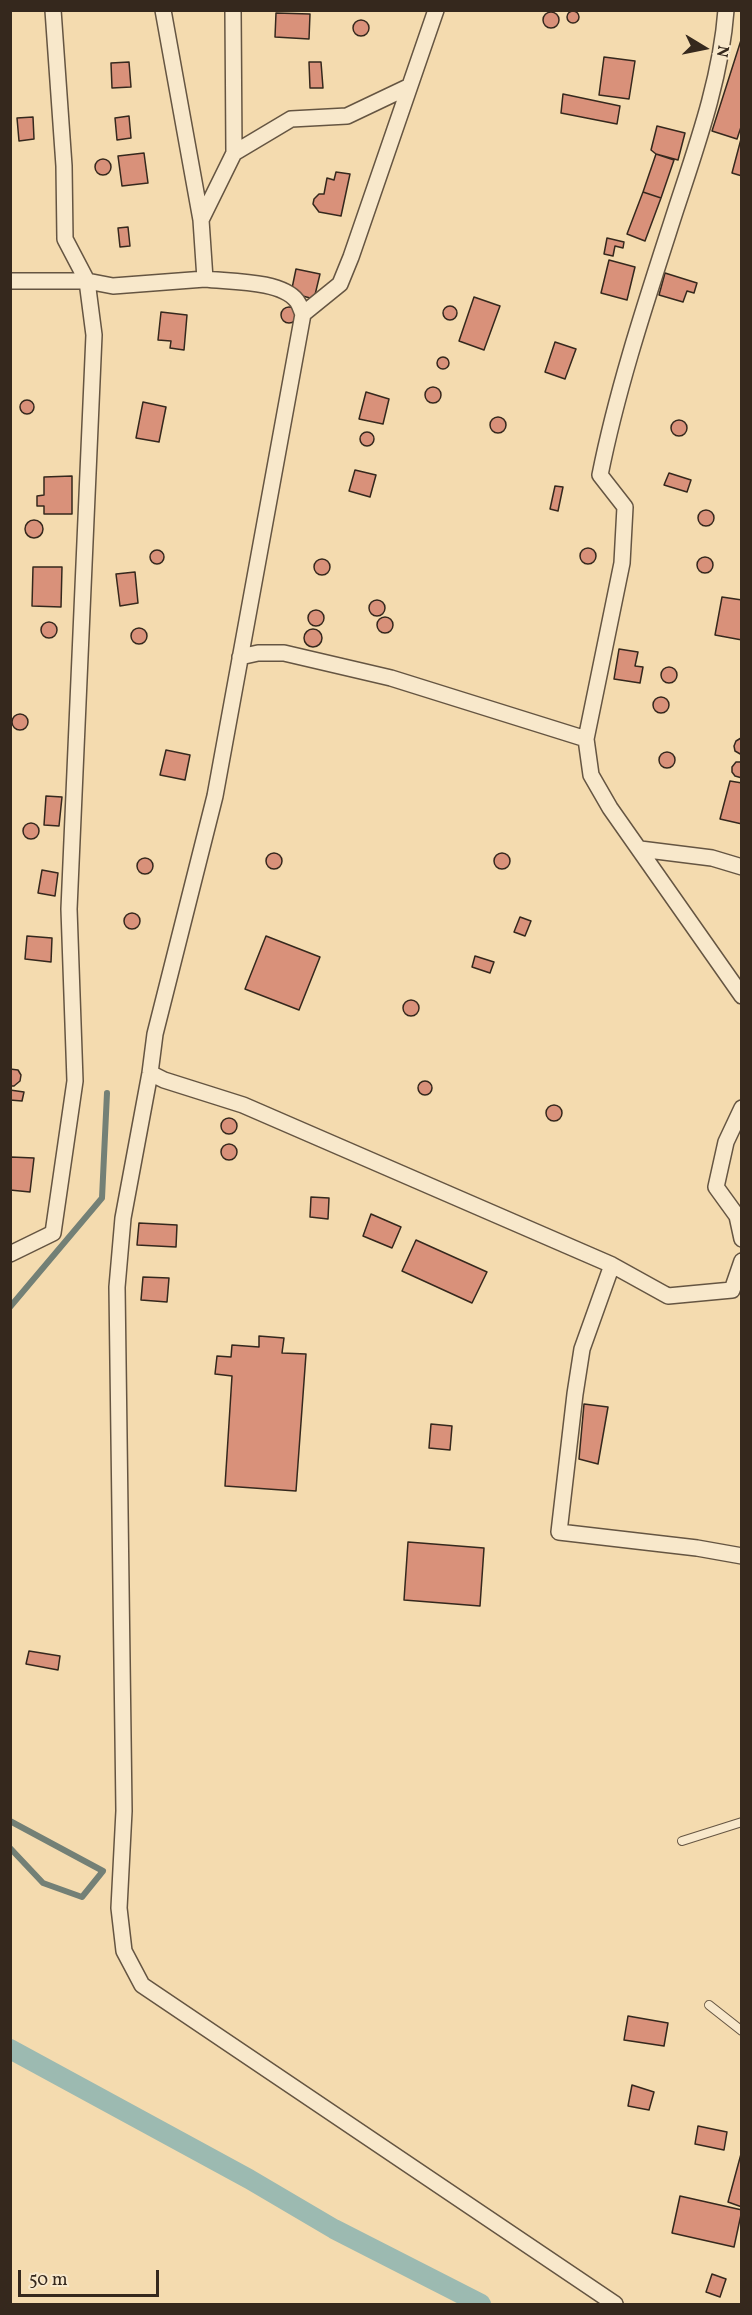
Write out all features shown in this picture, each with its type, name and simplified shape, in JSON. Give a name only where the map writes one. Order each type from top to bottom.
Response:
[{"type":"street","points":[[10,1254],[53,1233],[75,1081],[69,909],[94,335],[87,281],[65,239],[64,166],[53,10]]},
{"type":"street","points":[[163,10],[201,220],[205,279]]},
{"type":"street","points":[[201,220],[234,153],[233,10]]},
{"type":"street","points":[[303,314],[340,284],[435,10]]},
{"type":"street","points":[[726,10],[724,39],[699,140],[649,292],[606,445],[600,475],[625,507],[622,563],[586,739],[591,775],[610,808],[741,996]]},
{"type":"street","points":[[234,153],[291,119],[347,116],[408,87]]},
{"type":"street","points":[[10,281],[87,281],[112,286],[205,279],[275,287],[287,292],[297,301],[303,314],[215,796],[155,1034],[123,1218],[117,1287],[124,1811],[119,1908],[124,1951],[141,1985],[615,2304]]},
{"type":"street","points":[[240,657],[258,653],[284,653],[391,678],[586,739]]},
{"type":"street","points":[[640,849],[712,858],[741,867]]},
{"type":"street","points":[[150,1073],[164,1080],[243,1105],[612,1265],[668,1296],[732,1290],[741,1261]]},
{"type":"street","points":[[741,1108],[726,1142],[716,1187],[737,1216],[741,1239]]},
{"type":"street","points":[[612,1265],[582,1349],[560,1532],[697,1548],[741,1556]]},
{"type":"lane","points":[[682,1841],[741,1822]]},
{"type":"lane","points":[[709,2006],[741,2031]]},
{"type":"building","points":[[575,11],[579,17],[575,23],[571,23],[567,15]]},
{"type":"building","points":[[548,12],[554,12],[559,20],[557,26],[548,28],[543,23],[543,17]]},
{"type":"building","points":[[276,13],[310,14],[309,39],[275,37]]},
{"type":"building","points":[[361,20],[369,28],[361,36],[353,28]]},
{"type":"building","points":[[742,37],[742,124],[737,139],[712,131]]},
{"type":"building","points":[[604,57],[635,61],[629,99],[599,95]]},
{"type":"building","points":[[129,62],[131,87],[112,88],[111,63]]},
{"type":"building","points":[[309,62],[321,62],[323,88],[310,88]]},
{"type":"building","points":[[563,94],[620,106],[617,124],[561,113]]},
{"type":"building","points":[[129,116],[131,138],[117,140],[115,118]]},
{"type":"building","points":[[33,117],[34,139],[19,141],[17,118]]},
{"type":"building","points":[[657,126],[685,133],[678,160],[656,154],[651,150]]},
{"type":"building","points":[[742,140],[742,176],[732,173]]},
{"type":"building","points":[[144,153],[148,183],[122,186],[118,156]]},
{"type":"building","points":[[656,154],[674,160],[661,198],[643,192]]},
{"type":"building","points":[[100,159],[106,159],[111,167],[109,173],[100,175],[95,170],[95,164]]},
{"type":"building","points":[[336,172],[350,174],[341,216],[319,212],[313,204],[319,194],[324,194],[327,178],[334,180]]},
{"type":"building","points":[[643,192],[661,198],[645,241],[627,234]]},
{"type":"building","points":[[128,227],[130,246],[120,247],[118,228]]},
{"type":"building","points":[[607,238],[624,242],[623,248],[615,246],[613,256],[604,254]]},
{"type":"building","points":[[609,260],[635,267],[627,300],[601,293]]},
{"type":"building","points":[[296,269],[320,274],[314,299],[291,293]]},
{"type":"building","points":[[665,273],[697,283],[694,293],[687,291],[683,302],[659,295]]},
{"type":"building","points":[[474,297],[500,306],[484,350],[459,341]]},
{"type":"building","points":[[450,306],[455,308],[457,313],[455,318],[450,320],[445,318],[443,313],[445,308]]},
{"type":"building","points":[[289,307],[297,315],[289,323],[281,315]]},
{"type":"building","points":[[161,312],[187,315],[184,350],[170,348],[171,341],[158,340]]},
{"type":"building","points":[[555,342],[576,349],[565,379],[545,372]]},
{"type":"building","points":[[445,357],[449,363],[445,369],[441,369],[437,361]]},
{"type":"building","points":[[433,387],[441,395],[433,403],[425,395]]},
{"type":"building","points":[[366,392],[389,399],[383,424],[359,419]]},
{"type":"building","points":[[24,400],[30,400],[34,407],[30,414],[24,414],[20,410],[20,404]]},
{"type":"building","points":[[143,402],[166,407],[159,442],[136,438]]},
{"type":"building","points":[[498,417],[504,419],[506,425],[504,431],[498,433],[492,431],[490,425],[492,419]]},
{"type":"building","points":[[676,420],[682,420],[687,428],[685,434],[676,436],[671,431],[671,425]]},
{"type":"building","points":[[364,432],[370,432],[374,439],[370,446],[364,446],[360,442],[360,436]]},
{"type":"building","points":[[355,470],[376,475],[370,497],[349,491]]},
{"type":"building","points":[[669,473],[691,480],[687,492],[664,485]]},
{"type":"building","points":[[72,476],[72,514],[44,514],[44,506],[37,506],[37,496],[44,495],[44,477]]},
{"type":"building","points":[[555,486],[563,487],[558,511],[550,509]]},
{"type":"building","points":[[703,510],[709,510],[714,518],[712,524],[703,526],[698,521],[698,515]]},
{"type":"building","points":[[34,520],[40,523],[43,529],[40,535],[34,538],[28,535],[25,529],[28,523]]},
{"type":"building","points":[[585,548],[591,548],[596,556],[594,562],[585,564],[580,559],[580,553]]},
{"type":"building","points":[[154,550],[160,550],[164,557],[160,564],[154,564],[150,560],[150,554]]},
{"type":"building","points":[[702,557],[708,557],[713,565],[711,571],[702,573],[697,568],[697,562]]},
{"type":"building","points":[[319,559],[325,559],[330,567],[328,573],[319,575],[314,570],[314,564]]},
{"type":"building","points":[[33,567],[62,567],[61,607],[32,606]]},
{"type":"building","points":[[135,572],[138,603],[120,606],[116,574]]},
{"type":"building","points":[[722,597],[742,600],[742,640],[715,635]]},
{"type":"building","points":[[374,600],[380,600],[385,608],[383,614],[374,616],[369,611],[369,605]]},
{"type":"building","points":[[313,610],[319,610],[324,618],[322,624],[313,626],[308,621],[308,615]]},
{"type":"building","points":[[382,617],[388,617],[393,625],[391,631],[382,633],[377,628],[377,622]]},
{"type":"building","points":[[46,622],[52,622],[57,630],[55,636],[46,638],[41,633],[41,627]]},
{"type":"building","points":[[139,628],[145,630],[147,636],[145,642],[139,644],[133,642],[131,636],[133,630]]},
{"type":"building","points":[[313,629],[319,632],[322,638],[319,644],[313,647],[307,644],[304,638],[307,632]]},
{"type":"building","points":[[619,649],[638,652],[635,666],[643,667],[640,683],[614,679]]},
{"type":"building","points":[[666,667],[672,667],[677,675],[675,681],[666,683],[661,678],[661,672]]},
{"type":"building","points":[[658,697],[664,697],[669,705],[667,711],[658,713],[653,708],[653,702]]},
{"type":"building","points":[[17,714],[23,714],[28,722],[26,728],[17,730],[12,725],[12,719]]},
{"type":"building","points":[[742,738],[742,755],[735,751],[734,746],[736,741]]},
{"type":"building","points":[[166,750],[190,755],[185,780],[160,775]]},
{"type":"building","points":[[664,752],[670,752],[675,760],[673,766],[664,768],[659,763],[659,757]]},
{"type":"building","points":[[736,762],[742,762],[742,778],[735,776],[732,772],[732,767]]},
{"type":"building","points":[[730,781],[742,783],[742,824],[720,819]]},
{"type":"building","points":[[46,796],[62,797],[59,826],[44,825]]},
{"type":"building","points":[[28,823],[34,823],[39,831],[37,837],[28,839],[23,834],[23,828]]},
{"type":"building","points":[[271,853],[277,853],[282,861],[280,867],[271,869],[266,864],[266,858]]},
{"type":"building","points":[[499,853],[505,853],[510,861],[508,867],[499,869],[494,864],[494,858]]},
{"type":"building","points":[[142,858],[148,858],[153,866],[151,872],[142,874],[137,869],[137,863]]},
{"type":"building","points":[[42,870],[58,873],[55,896],[38,893]]},
{"type":"building","points":[[129,913],[135,913],[140,921],[138,927],[129,929],[124,924],[124,918]]},
{"type":"building","points":[[520,917],[531,921],[525,936],[514,932]]},
{"type":"building","points":[[27,936],[52,938],[51,962],[25,959]]},
{"type":"building","points":[[266,936],[320,957],[299,1010],[245,989]]},
{"type":"building","points":[[475,956],[494,962],[490,973],[472,967]]},
{"type":"building","points":[[408,1000],[414,1000],[419,1008],[417,1014],[408,1016],[403,1011],[403,1005]]},
{"type":"building","points":[[10,1069],[18,1070],[21,1075],[20,1081],[14,1086],[10,1086]]},
{"type":"building","points":[[422,1081],[428,1081],[432,1088],[428,1095],[422,1095],[418,1091],[418,1085]]},
{"type":"building","points":[[10,1090],[24,1092],[22,1101],[10,1100]]},
{"type":"building","points":[[551,1105],[557,1105],[562,1113],[560,1119],[551,1121],[546,1116],[546,1110]]},
{"type":"building","points":[[226,1118],[232,1118],[237,1126],[235,1132],[226,1134],[221,1129],[221,1123]]},
{"type":"building","points":[[229,1144],[235,1146],[237,1152],[235,1158],[229,1160],[223,1158],[221,1152],[223,1146]]},
{"type":"building","points":[[11,1157],[34,1158],[30,1192],[10,1190]]},
{"type":"building","points":[[311,1197],[329,1198],[328,1219],[310,1217]]},
{"type":"building","points":[[371,1214],[401,1227],[392,1248],[363,1236]]},
{"type":"building","points":[[139,1223],[177,1225],[176,1247],[137,1245]]},
{"type":"building","points":[[416,1240],[487,1272],[472,1303],[402,1271]]},
{"type":"building","points":[[143,1277],[169,1278],[167,1302],[141,1300]]},
{"type":"building","points":[[259,1336],[284,1338],[282,1353],[306,1354],[296,1491],[225,1486],[232,1376],[215,1374],[217,1356],[231,1357],[232,1345],[259,1347]]},
{"type":"building","points":[[584,1404],[608,1407],[598,1464],[579,1459]]},
{"type":"building","points":[[431,1424],[452,1426],[450,1450],[429,1448]]},
{"type":"building","points":[[408,1542],[484,1548],[480,1606],[404,1600]]},
{"type":"building","points":[[29,1651],[60,1656],[58,1670],[26,1664]]},
{"type":"building","points":[[628,2016],[668,2023],[664,2046],[624,2040]]},
{"type":"building","points":[[632,2085],[654,2092],[649,2110],[628,2106]]},
{"type":"building","points":[[698,2126],[727,2132],[724,2150],[695,2144]]},
{"type":"building","points":[[742,2154],[742,2207],[728,2202]]},
{"type":"building","points":[[680,2196],[742,2210],[734,2247],[672,2233]]},
{"type":"building","points":[[712,2274],[726,2279],[720,2297],[706,2292]]},
{"type":"waterway","points":[[10,1307],[102,1198],[107,1093]]},
{"type":"waterway","points":[[10,1821],[103,1871],[82,1897],[43,1883],[10,1848]]},
{"type":"waterway","points":[[10,2049],[249,2179],[334,2229],[481,2304]]}]
